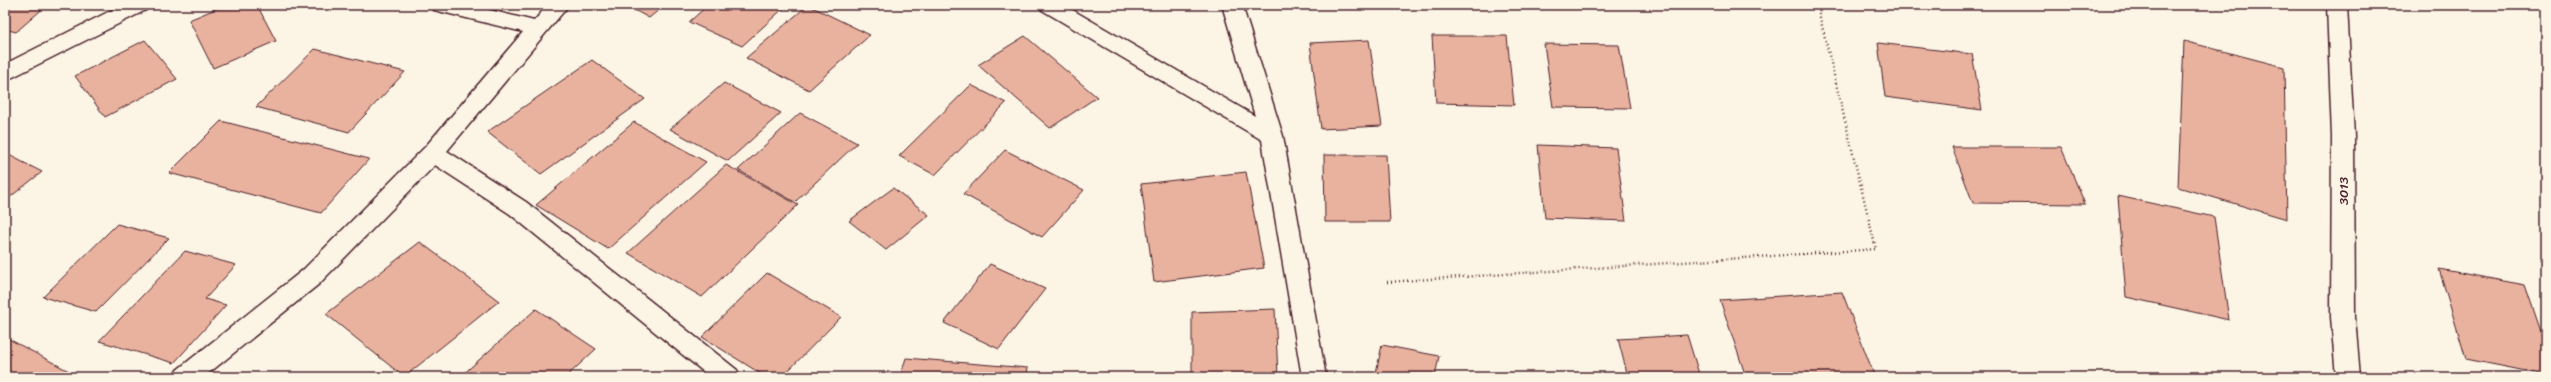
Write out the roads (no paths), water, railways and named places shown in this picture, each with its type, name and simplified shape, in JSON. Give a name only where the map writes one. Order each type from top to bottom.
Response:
[{"type":"street","points":[[5,73],[139,5]]},
{"type":"street","points":[[441,5],[538,29]]},
{"type":"street","points":[[186,377],[311,277],[434,153],[560,5]]},
{"type":"street","points":[[1049,5],[1272,136]]},
{"type":"street","points":[[1232,5],[1272,136],[1314,377]]},
{"type":"street","name":"3013","points":[[2336,5],[2343,138],[2343,317],[2348,377]]},
{"type":"street","points":[[434,153],[518,208],[728,377]]}]
